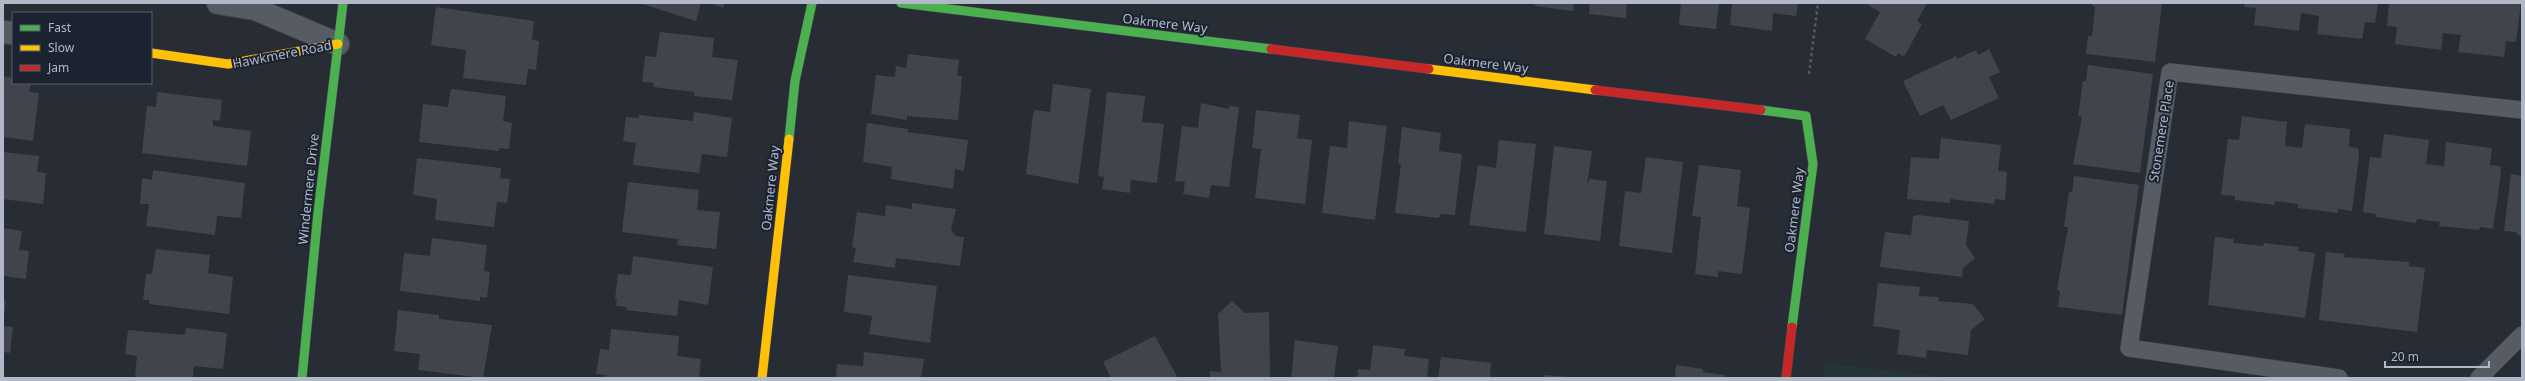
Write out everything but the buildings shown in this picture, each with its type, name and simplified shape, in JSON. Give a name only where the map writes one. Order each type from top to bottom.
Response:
[{"type":"street","name":"Hawkmere Road","points":[[218,3],[254,9],[338,44]]},
{"type":"street","name":"Windermere Drive","points":[[302,378],[343,3]]},
{"type":"street","name":"Oakmere Way","points":[[762,378],[795,81],[812,3]]},
{"type":"street","name":"Oakmere Way","points":[[901,3],[1806,116],[1813,164],[1786,378]]},
{"type":"street","name":"Hawkmere Road","points":[[152,53],[228,64],[338,44]]},
{"type":"lane","name":"Stonemere Place","points":[[2338,378],[2272,373],[2129,348],[2170,72],[2522,110]]},
{"type":"lane","points":[[2479,378],[2522,335]]},
{"type":"path","points":[[1808,74],[1818,3]]},
{"type":"shaded area","points":[[1825,363],[1953,378],[1823,378]]},
{"type":"traffic: fast","points":[[302,378],[318,213],[343,3]]},
{"type":"traffic: fast","points":[[789,139],[795,81],[812,3]]},
{"type":"traffic: fast","points":[[901,3],[1271,49]]},
{"type":"traffic: fast","points":[[1761,110],[1806,116],[1813,164],[1792,327]]},
{"type":"traffic: slow","points":[[152,53],[228,64],[338,44]]},
{"type":"traffic: slow","points":[[1429,69],[1595,90]]},
{"type":"traffic: slow","points":[[762,378],[789,139]]},
{"type":"traffic: jam","points":[[1271,49],[1429,69]]},
{"type":"traffic: jam","points":[[1595,90],[1761,110]]},
{"type":"traffic: jam","points":[[1786,378],[1792,327]]}]
